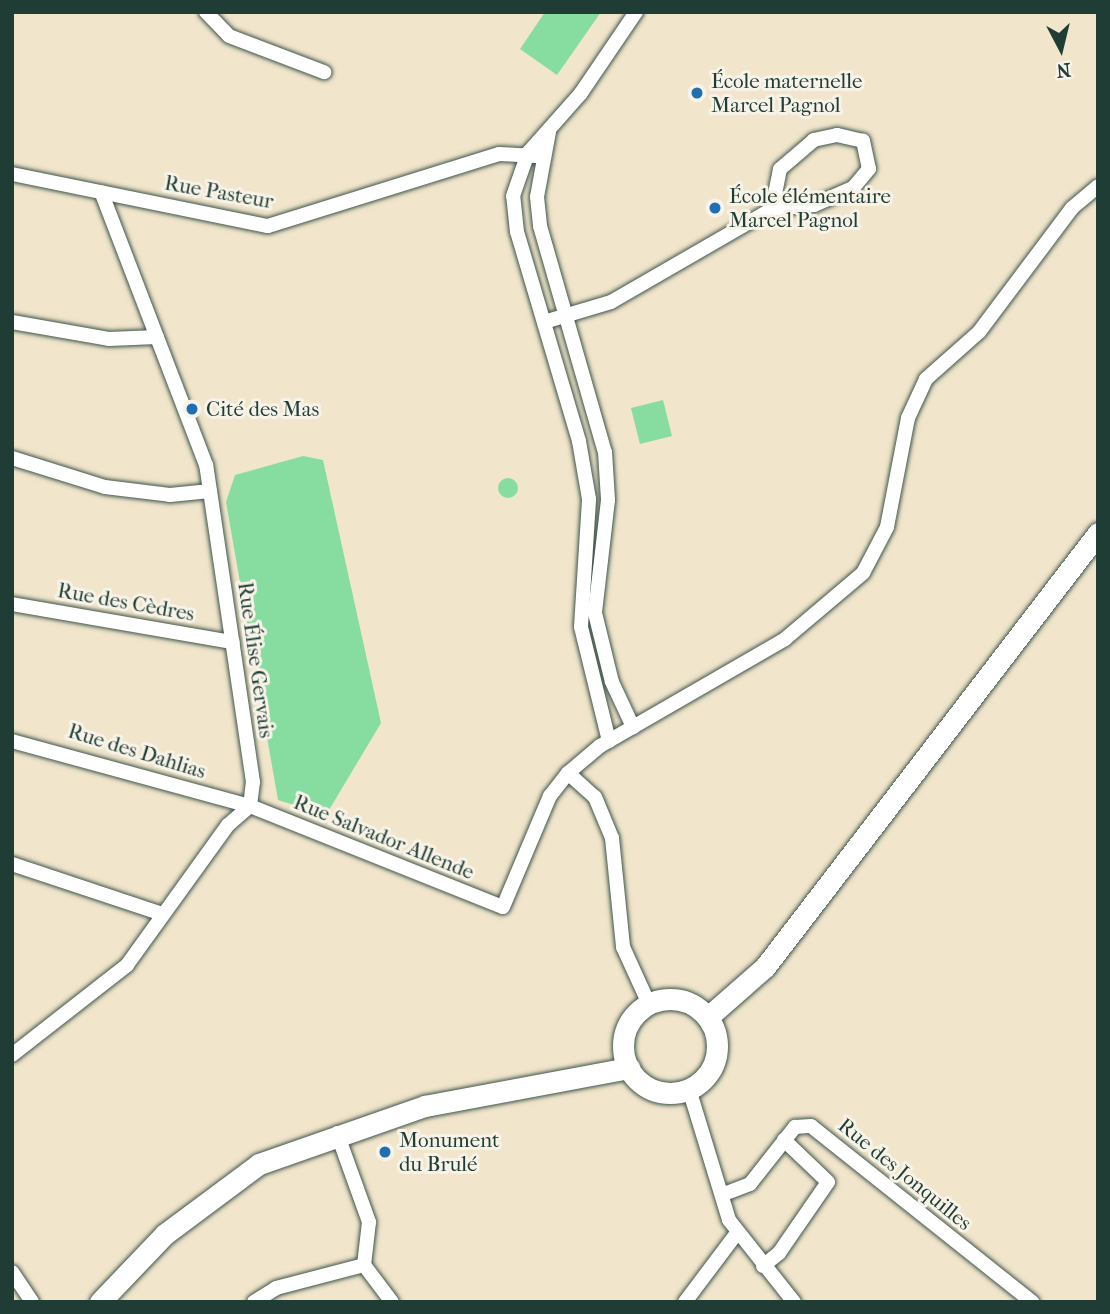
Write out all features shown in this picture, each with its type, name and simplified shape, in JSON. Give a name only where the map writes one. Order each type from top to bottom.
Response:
[{"type":"main road","points":[[708,1017],[765,967],[1098,533]]},
{"type":"main road","points":[[100,1302],[165,1234],[259,1164],[337,1133],[425,1106],[629,1068],[660,1091],[689,1089],[716,1057],[708,1017],[681,1000],[649,1003],[627,1027],[629,1068]]},
{"type":"street","points":[[206,12],[229,36],[324,72]]},
{"type":"street","points":[[609,741],[581,627],[589,499],[544,322],[517,232],[513,196],[550,127],[636,12]]},
{"type":"street","points":[[544,322],[611,302],[772,209],[814,205],[853,188],[869,169],[863,141],[837,135],[814,140],[780,169],[772,209]]},
{"type":"street","name":"Rue Pasteur","points":[[12,174],[268,226],[499,154],[535,155]]},
{"type":"street","points":[[535,155],[540,226],[605,452],[608,500],[595,612],[612,682],[633,727]]},
{"type":"street","points":[[649,1003],[623,947],[612,838],[595,797],[569,773],[609,741],[785,639],[847,593],[887,527],[908,418],[926,379],[979,332],[1072,208],[1098,186]]},
{"type":"street","name":"Rue Élise Gervais","points":[[101,192],[157,337],[210,491],[253,782],[250,806]]},
{"type":"street","points":[[12,322],[109,339],[157,337]]},
{"type":"street","points":[[12,458],[105,487],[170,495],[210,491]]},
{"type":"street","name":"Rue des Cèdres","points":[[12,604],[233,642]]},
{"type":"street","name":"Rue des Dahlias","points":[[12,741],[250,806]]},
{"type":"street","name":"Rue Salvador Allende","points":[[250,806],[503,907],[540,816],[569,773]]},
{"type":"street","points":[[12,1055],[127,965],[228,825],[250,806]]},
{"type":"street","points":[[12,864],[162,914]]},
{"type":"street","points":[[689,1089],[737,1233],[794,1302]]},
{"type":"street","name":"Rue des Jonquilles","points":[[724,1194],[750,1184],[794,1127],[811,1126],[1032,1302]]},
{"type":"street","points":[[337,1133],[369,1222],[364,1265],[392,1302]]},
{"type":"street","points":[[763,1266],[779,1254],[828,1182],[784,1140]]},
{"type":"street","points":[[685,1302],[737,1233]]},
{"type":"street","points":[[254,1302],[276,1287],[364,1265]]},
{"type":"street","points":[[12,1272],[32,1302]]},
{"type":"green space","points":[[545,12],[601,12],[557,75],[520,49]]},
{"type":"green space","points":[[663,400],[672,436],[640,444],[631,408]]},
{"type":"green space","points":[[303,456],[323,460],[381,723],[326,815],[278,800],[226,502],[235,475]]},
{"type":"green space","points":[[508,478],[515,481],[518,488],[515,495],[508,498],[501,495],[498,488],[501,481]]},
{"type":"place","name":"École maternelle Marcel Pagnol","points":[[697,93]]},
{"type":"place","name":"École élémentaire Marcel Pagnol","points":[[715,208]]},
{"type":"place","name":"Cité des Mas","points":[[192,409]]},
{"type":"place","name":"Monument du Brulé","points":[[385,1152]]}]
